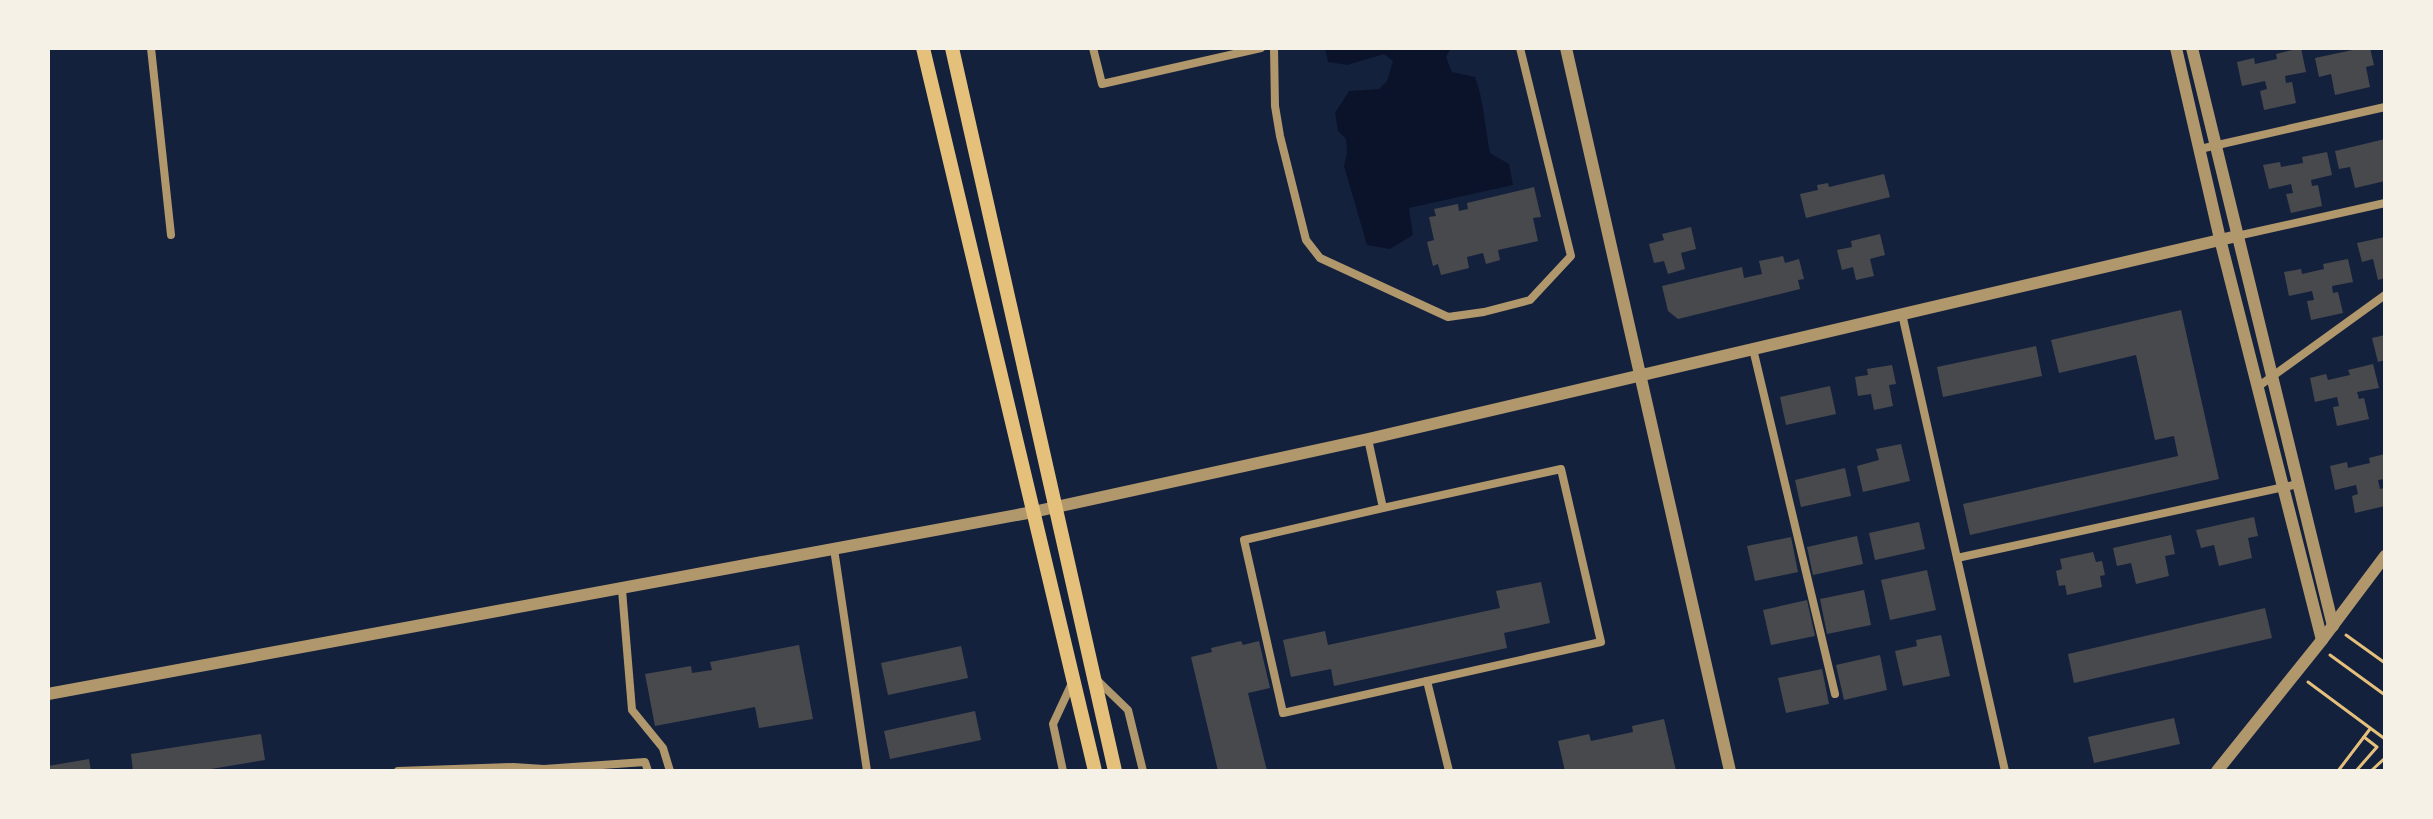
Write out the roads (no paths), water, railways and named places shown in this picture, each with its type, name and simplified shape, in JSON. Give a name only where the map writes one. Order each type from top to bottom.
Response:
[{"type":"main road","points":[[923,48],[1095,771]]},
{"type":"main road","points":[[952,48],[1115,771]]},
{"type":"street","points":[[151,48],[171,235]]},
{"type":"street","points":[[1093,48],[1102,84],[1261,48]]},
{"type":"street","points":[[1274,48],[1275,106],[1306,240],[1320,258],[1448,317],[1484,312],[1530,300],[1571,256],[1520,48]]},
{"type":"street","points":[[1566,48],[1730,771]]},
{"type":"street","points":[[2178,48],[2220,239],[2259,386],[2333,626]]},
{"type":"street","points":[[2192,48],[2271,379],[2320,643]]},
{"type":"street","points":[[2200,149],[2385,107]]},
{"type":"street","points":[[48,694],[1033,512],[1368,439],[2385,203]]},
{"type":"street","points":[[2259,386],[2385,295]]},
{"type":"street","points":[[1902,314],[2005,771]]},
{"type":"street","points":[[1753,349],[1835,694]]},
{"type":"street","points":[[1368,439],[1383,508]]},
{"type":"street","points":[[1561,469],[1601,642],[1283,713],[1244,540],[1383,508],[1561,469]]},
{"type":"street","points":[[1957,558],[2291,486]]},
{"type":"street","points":[[834,549],[867,771]]},
{"type":"street","points":[[2217,771],[2385,556]]},
{"type":"street","points":[[622,590],[632,710],[663,748],[670,771]]},
{"type":"street","points":[[1093,675],[1128,710],[1143,771]]},
{"type":"street","points":[[1063,771],[1053,724],[1074,680]]},
{"type":"street","points":[[1427,681],[1449,771]]},
{"type":"street","points":[[398,771],[513,767],[544,769],[645,762],[648,771]]},
{"type":"water","points":[[1325,48],[1451,48],[1446,57],[1452,72],[1475,77],[1490,153],[1509,164],[1513,185],[1409,208],[1413,235],[1390,249],[1367,245],[1344,166],[1346,139],[1338,131],[1335,113],[1349,91],[1379,89],[1387,81],[1393,61],[1384,54],[1347,65],[1328,62]]}]
